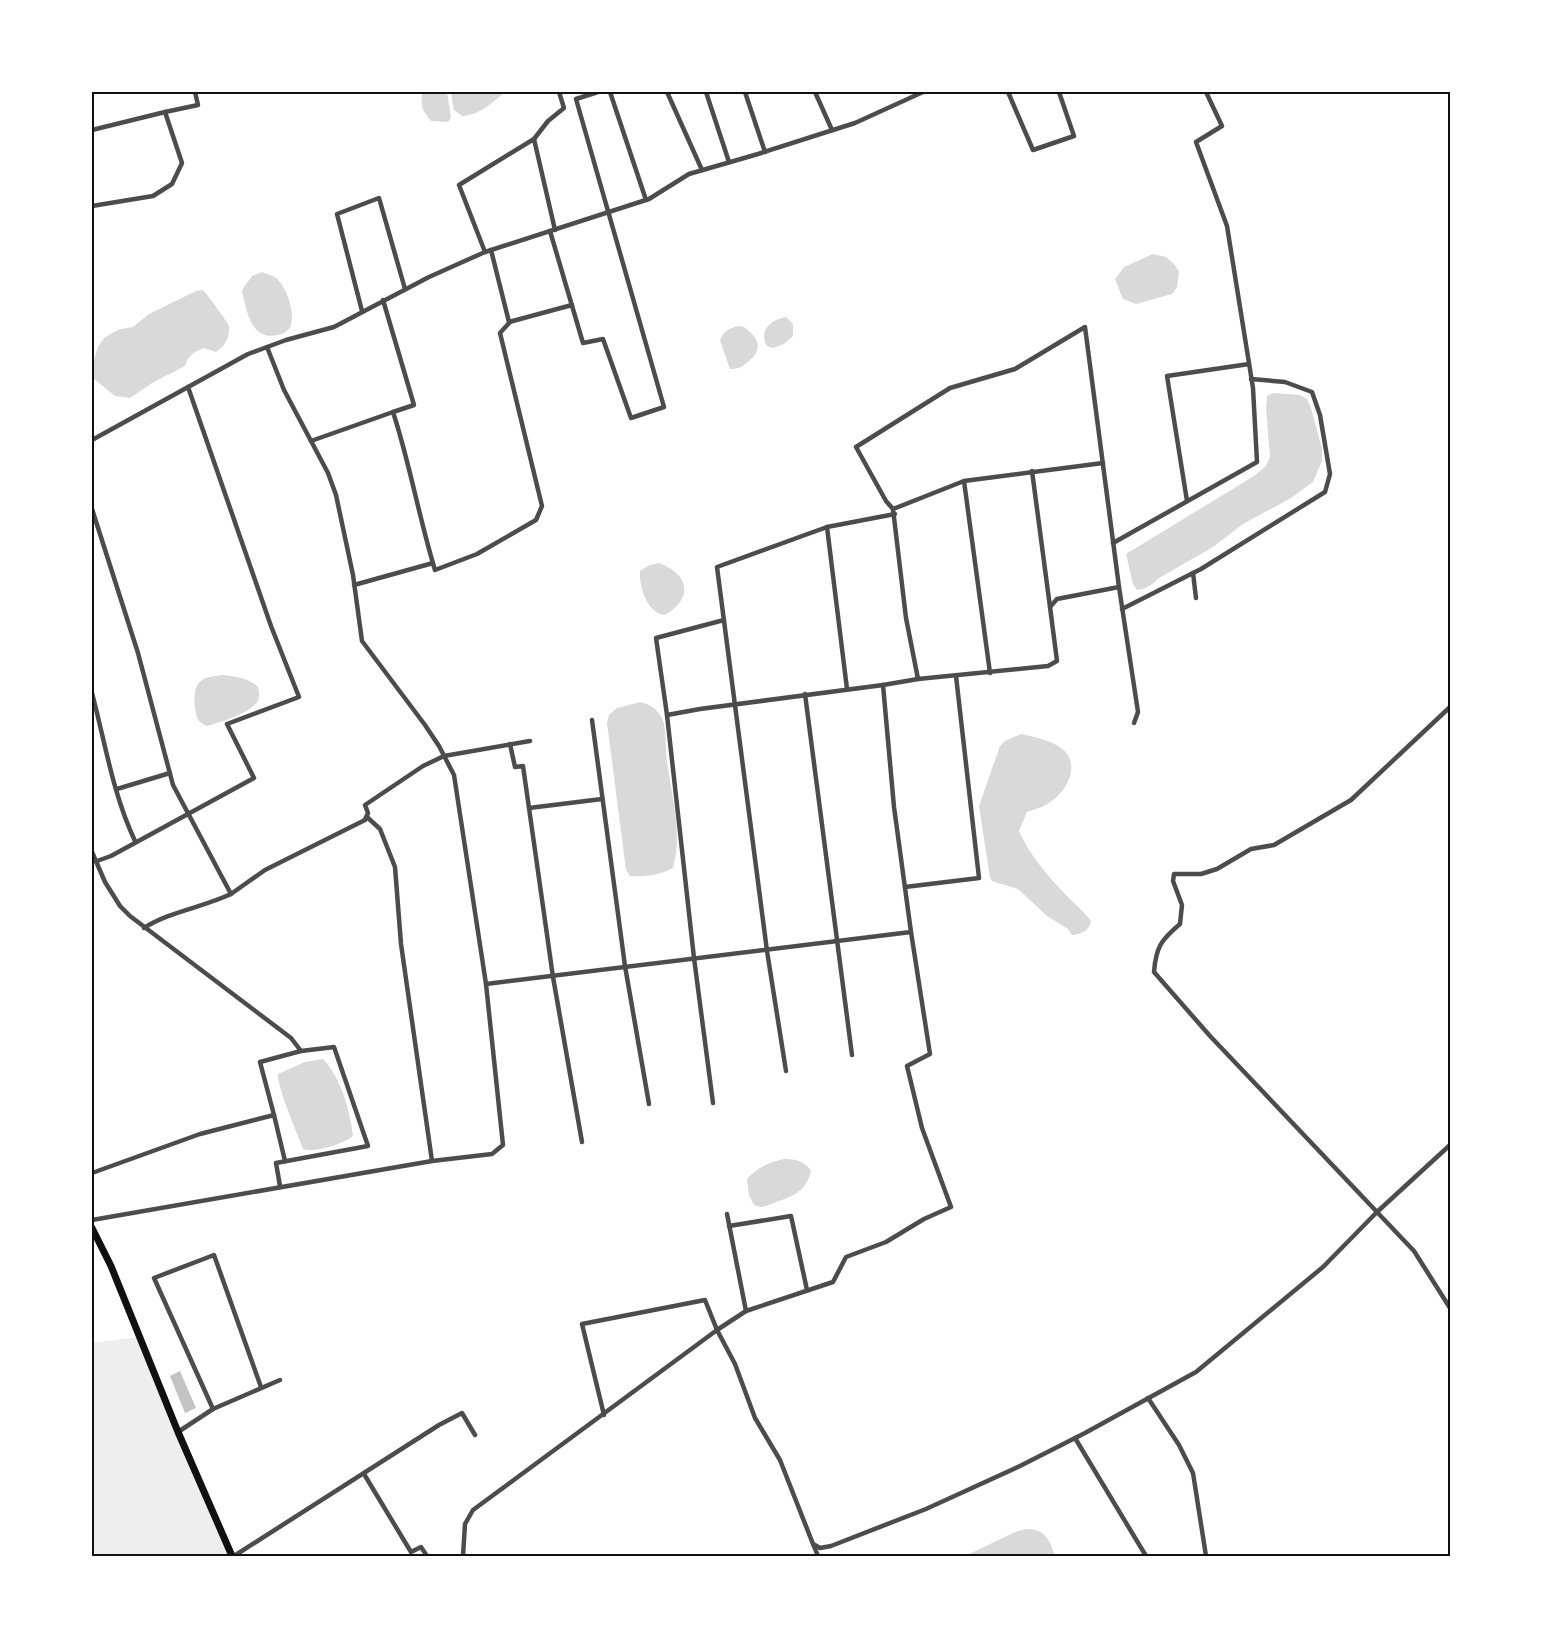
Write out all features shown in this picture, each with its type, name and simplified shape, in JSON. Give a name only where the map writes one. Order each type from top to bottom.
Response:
[{"type":"main road","points":[[92,1227],[111,1266],[178,1432],[233,1557]]},
{"type":"street","points":[[92,130],[198,105],[195,92]]},
{"type":"street","points":[[510,322],[488,251],[459,185],[534,139],[548,121],[564,108],[559,92]]},
{"type":"street","points":[[534,139],[553,231],[583,343],[603,339],[631,418],[664,407],[576,99],[598,92]]},
{"type":"street","points":[[610,92],[646,200]]},
{"type":"street","points":[[667,92],[702,170]]},
{"type":"street","points":[[706,92],[729,162]]},
{"type":"street","points":[[745,92],[765,152]]},
{"type":"street","points":[[815,92],[832,130]]},
{"type":"street","points":[[92,440],[248,354],[286,340],[334,327],[405,289],[488,251],[646,200],[689,174],[855,123],[923,92]]},
{"type":"street","points":[[1008,92],[1033,150],[1074,136],[1059,92]]},
{"type":"street","points":[[1113,543],[1257,462],[1251,378],[1227,226],[1196,142],[1222,126],[1206,92]]},
{"type":"street","points":[[92,206],[153,196],[172,184],[182,163],[165,112]]},
{"type":"street","points":[[362,311],[337,214],[379,198],[405,289]]},
{"type":"street","points":[[311,441],[414,405],[383,300]]},
{"type":"street","points":[[393,412],[435,570],[477,554],[536,520],[542,506],[500,333],[510,322],[572,305]]},
{"type":"street","points":[[918,679],[906,618],[894,512],[856,447],[950,388],[1015,369],[1085,327],[1122,609],[1138,712],[1134,723]]},
{"type":"street","points":[[92,1220],[280,1186],[341,1178],[432,1161],[492,1154],[503,1145],[486,984],[454,775],[429,732],[396,684],[362,641],[354,585],[336,495],[328,472],[284,390],[267,347]]},
{"type":"street","points":[[1187,501],[1167,375],[1249,364]]},
{"type":"street","points":[[1122,609],[1193,573],[1325,492],[1330,474],[1320,415],[1312,392],[1285,382],[1251,378]]},
{"type":"street","points":[[97,861],[111,856],[254,778],[226,724],[299,697],[271,626],[188,387]]},
{"type":"street","points":[[786,1071],[766,951],[717,567],[827,527],[894,512],[964,482],[1032,471],[1103,464]]},
{"type":"street","points":[[667,716],[918,679],[1048,666],[1057,661],[1032,471]]},
{"type":"street","points":[[964,482],[990,673]]},
{"type":"street","points":[[92,509],[138,653],[170,773],[179,797],[231,894]]},
{"type":"street","points":[[827,527],[848,689]]},
{"type":"street","points":[[354,585],[433,563]]},
{"type":"street","points":[[1193,573],[1196,598]]},
{"type":"street","points":[[1050,607],[1058,598],[1119,587]]},
{"type":"street","points":[[713,1103],[656,638],[724,620]]},
{"type":"street","points":[[905,887],[979,878],[956,676]]},
{"type":"street","points":[[463,1557],[465,1524],[473,1510],[717,1330],[746,1311],[832,1282],[846,1257],[886,1242],[924,1219],[951,1207],[922,1128],[907,1066],[930,1054],[894,807],[884,685]]},
{"type":"street","points":[[92,693],[117,789],[135,841]]},
{"type":"street","points":[[805,694],[852,1055]]},
{"type":"street","points":[[1450,707],[1351,800],[1274,845],[1251,849],[1201,874],[1174,874],[1173,881],[1182,905],[1180,924],[1164,937],[1155,960],[1154,972],[1210,1036],[1414,1251],[1450,1308]]},
{"type":"street","points":[[592,720],[625,966],[649,1104]]},
{"type":"street","points":[[144,928],[161,917],[231,894],[265,870],[357,824],[367,817],[368,809],[365,805],[423,766],[444,756],[530,741]]},
{"type":"street","points":[[510,744],[514,767],[523,766],[553,977],[582,1142]]},
{"type":"street","points":[[117,789],[170,773]]},
{"type":"street","points":[[529,808],[602,799]]},
{"type":"street","points":[[367,817],[380,829],[394,867],[401,944],[432,1161]]},
{"type":"street","points":[[92,852],[99,872],[120,906],[144,928],[291,1038],[301,1051]]},
{"type":"street","points":[[486,984],[911,932]]},
{"type":"street","points":[[280,1186],[276,1163],[368,1146],[334,1047],[301,1051],[260,1062],[285,1161]]},
{"type":"street","points":[[92,1173],[200,1134],[274,1115]]},
{"type":"street","points":[[813,1544],[820,1548],[831,1546],[926,1509],[1075,1438],[1196,1372],[1323,1267],[1377,1212],[1450,1145]]},
{"type":"street","points":[[727,1214],[746,1311]]},
{"type":"street","points":[[729,1226],[791,1216],[807,1290]]},
{"type":"street","points":[[213,1409],[154,1278],[214,1255],[261,1388]]},
{"type":"street","points":[[604,1415],[582,1324],[705,1300],[717,1330],[735,1364],[756,1418],[780,1460],[818,1557]]},
{"type":"street","points":[[178,1432],[213,1409],[280,1380]]},
{"type":"street","points":[[1148,1398],[1179,1445],[1193,1473],[1206,1557]]},
{"type":"street","points":[[233,1557],[289,1519],[462,1413],[475,1436]]},
{"type":"street","points":[[1075,1438],[1146,1557]]},
{"type":"street","points":[[364,1474],[411,1552],[422,1547],[427,1557]]},
{"type":"shaded area","points":[[423,92],[447,92],[451,118],[448,122],[431,121],[428,118],[422,104]]},
{"type":"shaded area","points":[[451,92],[505,92],[480,111],[462,116],[454,110]]},
{"type":"shaded area","points":[[1153,254],[1166,257],[1175,265],[1179,272],[1177,287],[1172,294],[1136,304],[1123,299],[1115,279],[1124,267]]},
{"type":"shaded area","points":[[262,272],[279,281],[290,301],[291,323],[289,329],[282,334],[268,336],[261,333],[248,315],[242,290],[252,276]]},
{"type":"shaded area","points":[[203,290],[229,326],[228,337],[219,350],[216,352],[204,348],[197,351],[185,366],[152,383],[130,398],[115,396],[94,379],[92,366],[98,347],[104,338],[121,329],[133,327],[149,314],[196,291]]},
{"type":"shaded area","points":[[786,317],[793,324],[793,336],[784,344],[773,348],[767,346],[765,331],[771,323]]},
{"type":"shaded area","points":[[739,326],[744,327],[753,335],[758,348],[746,364],[730,369],[720,340],[727,330]]},
{"type":"shaded area","points":[[1273,393],[1300,395],[1307,399],[1322,449],[1322,461],[1313,482],[1291,498],[1243,524],[1213,547],[1144,589],[1137,590],[1133,584],[1126,554],[1254,476],[1266,466],[1270,457],[1267,396]]},
{"type":"shaded area","points":[[659,563],[677,573],[684,587],[681,601],[665,615],[653,610],[649,605],[645,599],[640,578],[640,571]]},
{"type":"shaded area","points":[[224,675],[242,678],[258,687],[258,701],[242,713],[206,726],[197,717],[194,700],[196,688],[206,678]]},
{"type":"shaded area","points":[[640,702],[655,710],[664,722],[677,841],[673,868],[652,875],[630,876],[626,870],[607,723],[609,715],[617,708]]},
{"type":"shaded area","points":[[1021,734],[1059,747],[1068,755],[1070,761],[1071,773],[1066,786],[1047,804],[1027,812],[1019,831],[1028,848],[1057,886],[1091,921],[1087,930],[1079,934],[1072,935],[1068,929],[1047,916],[1018,889],[992,881],[990,878],[979,806],[1000,746],[1005,741]]},
{"type":"shaded area","points":[[323,1059],[335,1075],[344,1095],[353,1136],[329,1147],[308,1150],[303,1149],[278,1080],[278,1074],[305,1062]]},
{"type":"shaded area","points":[[784,1159],[799,1161],[811,1170],[805,1185],[794,1194],[766,1206],[754,1205],[749,1195],[747,1179],[764,1166]]},
{"type":"shaded area","points":[[139,1337],[232,1556],[92,1556],[92,1343]]},
{"type":"shaded area","points":[[1025,1529],[1038,1531],[1046,1536],[1055,1556],[965,1556],[1013,1533]]},
{"type":"building","points":[[180,1371],[196,1408],[185,1413],[170,1376]]}]
